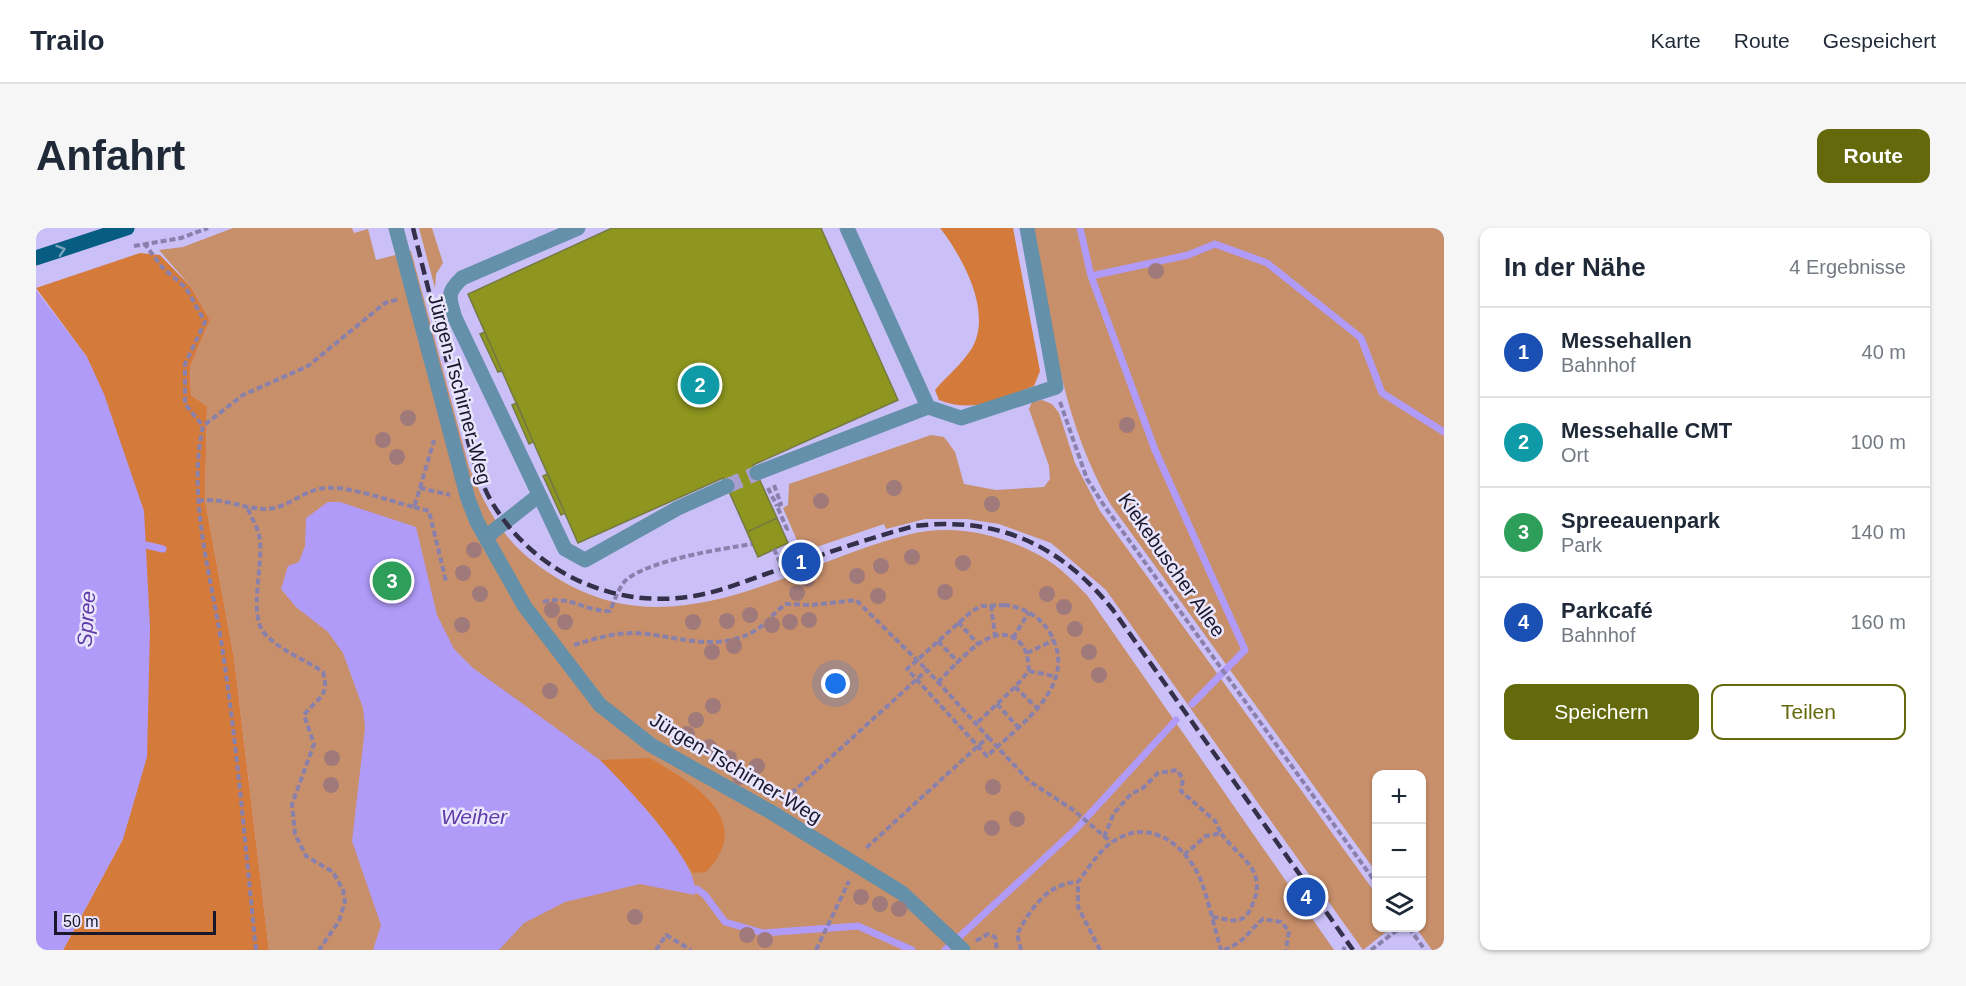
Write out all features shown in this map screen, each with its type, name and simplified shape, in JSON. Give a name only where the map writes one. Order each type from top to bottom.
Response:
[{"type":"main road","points":[[36,258],[127,228]]},
{"type":"street","name":"Jürgen-Tschirner-Weg","points":[[396,228],[468,499],[486,537],[525,607],[556,650],[600,705],[651,745],[771,812],[857,864],[902,893],[947,933],[968,948]]},
{"type":"street","points":[[578,228],[462,278],[451,288],[449,299],[454,318],[565,549],[585,560],[678,508],[727,486]]},
{"type":"street","points":[[847,228],[928,407]]},
{"type":"street","points":[[763,475],[928,407],[961,418],[1056,387],[1027,228]]},
{"type":"street","points":[[486,537],[538,496]]},
{"type":"path","points":[[124,249],[144,243],[181,238],[208,228]]},
{"type":"path","points":[[144,243],[162,267],[186,288],[205,322],[185,364],[185,404],[202,426]]},
{"type":"path","points":[[256,950],[224,660],[198,501],[199,442],[202,426],[243,395],[280,381],[308,366],[384,303],[414,295]]},
{"type":"path","name":"Kiekebuscher Allee","points":[[1056,387],[1087,479],[1105,507],[1373,878]]},
{"type":"path","points":[[414,507],[434,436]]},
{"type":"path","points":[[763,475],[781,504],[777,506]]},
{"type":"path","points":[[763,475],[787,529],[783,531]]},
{"type":"path","points":[[198,501],[211,499],[233,502],[248,509],[271,508],[293,502],[318,489],[332,487],[429,511],[446,581]]},
{"type":"path","points":[[420,488],[468,499]]},
{"type":"path","points":[[248,509],[258,534],[259,544],[257,622],[274,643],[323,672],[327,686],[323,695],[304,715],[314,744],[292,804],[295,834],[300,847],[306,856],[333,873],[344,890],[345,902],[339,921],[319,950]]},
{"type":"path","points":[[525,607],[554,598],[572,600],[597,611],[610,611],[625,581],[644,571],[704,551],[752,544]]},
{"type":"path","points":[[774,549],[781,565]]},
{"type":"path","points":[[556,650],[606,635],[634,633],[692,642],[732,640],[764,626],[786,604],[811,605],[855,600],[927,670],[1029,780],[1072,809],[1111,842]]},
{"type":"path","points":[[991,605],[995,635]]},
{"type":"path","points":[[991,605],[1016,606],[1029,612],[1047,628],[1054,640],[1058,651],[1058,677],[1055,686],[1037,708],[987,756],[907,669],[972,611],[991,605]]},
{"type":"path","points":[[1013,638],[1029,612]]},
{"type":"path","points":[[958,622],[979,645]]},
{"type":"path","points":[[938,682],[979,645],[995,635],[1013,638],[1027,653],[1029,671],[976,724]]},
{"type":"path","points":[[1027,653],[1054,640]]},
{"type":"path","points":[[938,641],[959,663]]},
{"type":"path","points":[[771,812],[927,670]]},
{"type":"path","points":[[1029,671],[1058,677]]},
{"type":"path","points":[[1015,687],[1037,708]]},
{"type":"path","points":[[997,704],[1018,727]]},
{"type":"path","points":[[816,950],[821,935],[857,864],[988,737]]},
{"type":"path","points":[[1104,837],[1114,813],[1131,794],[1143,788],[1158,773],[1177,770],[1183,779],[1181,790],[1215,821],[1221,833],[1251,866],[1257,880],[1255,899],[1248,915],[1238,921],[1211,917]]},
{"type":"path","points":[[1100,950],[1078,907],[1078,882],[1111,842],[1134,832],[1150,831],[1166,838],[1184,855],[1199,878],[1222,950],[1248,938],[1254,927],[1263,919],[1281,922],[1289,931],[1286,950]]},
{"type":"path","points":[[1184,855],[1206,836],[1221,833]]},
{"type":"path","points":[[1021,950],[1017,934],[1046,892],[1067,882],[1078,882]]},
{"type":"path","points":[[1371,950],[1394,932]]},
{"type":"path","points":[[1412,932],[1425,950]]},
{"type":"path","points":[[968,948],[988,934],[995,937],[997,950]]},
{"type":"path","points":[[656,950],[666,935],[690,950]]},
{"type":"shaded area","points":[[233,228],[352,228],[354,233],[368,229],[376,260],[411,251],[469,467],[478,487],[496,521],[519,550],[550,574],[569,585],[613,602],[656,607],[699,603],[742,593],[869,546],[911,534],[946,530],[998,538],[1046,559],[1063,571],[1087,595],[1334,950],[269,950],[234,658],[205,500],[207,406],[191,395],[190,367],[210,320],[191,287],[159,250],[183,247]]},
{"type":"shaded area","points":[[419,228],[432,228],[443,263],[436,274],[435,288]]},
{"type":"shaded area","points":[[940,228],[1013,228],[1040,371],[1034,386],[976,405],[952,404],[939,400],[935,390],[972,348],[978,334],[979,318],[972,285],[957,254]]},
{"type":"shaded area","points":[[1034,228],[1444,228],[1444,950],[1432,950],[1419,932],[1426,932],[1426,770],[1372,770],[1372,866],[1111,505],[1080,439],[1069,405],[1053,335]]},
{"type":"shaded area","points":[[140,253],[160,255],[191,287],[210,320],[190,367],[191,395],[207,406],[205,500],[234,658],[269,950],[63,950],[123,839],[87,357],[36,288]]},
{"type":"shaded area","points":[[1042,400],[1052,404],[1059,413],[1075,463],[1100,511],[1372,888],[1372,932],[1386,932],[1363,950],[1106,590],[1051,543],[999,524],[967,519],[925,519],[886,529],[884,524],[802,552],[783,508],[788,505],[789,484],[931,435],[944,437],[955,452],[964,484],[996,490],[1044,487],[1050,479],[1049,466],[1029,409],[1032,402]]},
{"type":"shaded area","points":[[650,758],[700,791],[713,804],[722,819],[725,835],[720,853],[706,872],[693,873],[653,817],[600,760]]},
{"type":"water","name":"Spree","points":[[36,290],[87,357],[104,394],[144,511],[150,627],[147,757],[123,839],[63,950],[36,950]]},
{"type":"water","name":"Weiher","points":[[328,502],[340,502],[416,527],[437,615],[454,649],[473,668],[600,760],[611,771],[659,824],[674,845],[694,881],[695,895],[640,884],[565,902],[524,923],[499,950],[373,950],[381,925],[352,841],[365,728],[363,708],[343,653],[328,632],[296,607],[281,589],[288,566],[299,562],[305,546],[306,518]]},
{"type":"building","points":[[612,228],[821,228],[898,400],[753,465],[777,518],[747,532],[723,478],[578,543],[468,294]]},
{"type":"building","points":[[485,332],[502,371],[498,372],[480,334]]},
{"type":"building","points":[[517,403],[533,442],[529,444],[512,405]]},
{"type":"building","points":[[548,474],[565,513],[561,515],[543,476]]},
{"type":"building","points":[[777,518],[788,543],[758,557],[747,532]]},
{"type":"waterway","points":[[1080,228],[1091,276]]},
{"type":"waterway","points":[[1192,704],[1245,650],[1155,450],[1091,276],[1188,255],[1215,244],[1267,263],[1361,338],[1382,393],[1444,432]]},
{"type":"waterway","points":[[146,545],[163,549]]},
{"type":"waterway","points":[[945,950],[1076,829],[1176,720]]},
{"type":"waterway","points":[[697,889],[705,895],[725,922],[763,933],[858,926],[912,950]]},
{"type":"tunnel","points":[[727,486],[757,473]]},
{"type":"railway","points":[[413,228],[466,435],[479,474],[490,499],[507,524],[551,565],[577,580],[604,590],[633,597],[663,599],[721,590],[915,526],[945,524],[974,526],[1000,531],[1026,540],[1072,568],[1113,610],[1353,950]]},
{"type":"place","name":"Messehalle CMT","points":[[700,385]]},
{"type":"place","name":"Messehallen","points":[[801,562]]},
{"type":"place","name":"Spreeauenpark","points":[[392,581]]},
{"type":"place","name":"Parkcafé","points":[[1306,897]]}]
